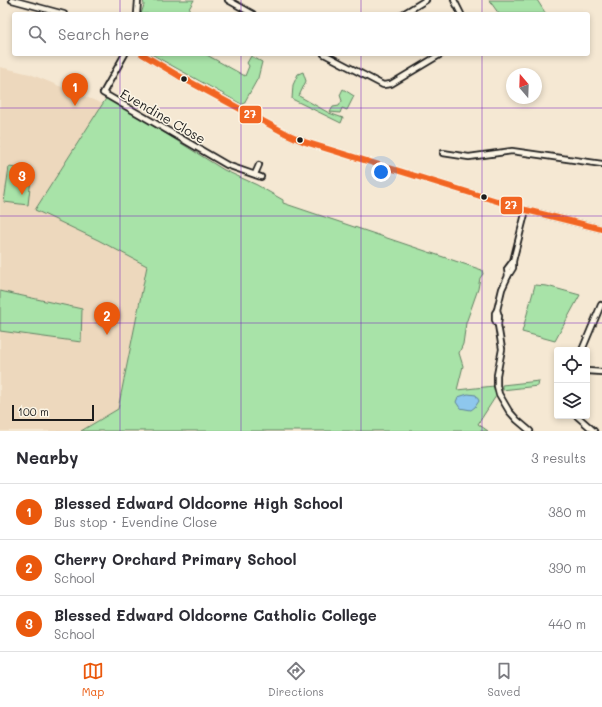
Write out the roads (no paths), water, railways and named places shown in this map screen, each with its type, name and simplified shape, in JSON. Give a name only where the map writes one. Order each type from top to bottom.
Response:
[{"type":"street","points":[[12,0],[57,12]]},
{"type":"street","points":[[137,12],[138,0]]},
{"type":"street","points":[[228,0],[250,12]]},
{"type":"street","points":[[406,12],[426,0]]},
{"type":"street","points":[[454,0],[460,12]]},
{"type":"street","name":"Evendine Close","points":[[124,56],[103,93],[227,165],[261,176]]},
{"type":"street","points":[[145,56],[219,98],[286,134],[305,142],[526,210],[602,229]]},
{"type":"street","points":[[328,56],[383,85],[391,84],[438,56]]},
{"type":"street","points":[[443,153],[469,157],[512,151],[602,164]]},
{"type":"street","points":[[255,174],[259,164]]},
{"type":"street","points":[[526,210],[513,261],[513,268],[502,289],[497,310],[500,316],[498,326],[502,349],[497,375],[499,394],[509,411],[530,431]]},
{"type":"street","points":[[583,347],[601,305]]},
{"type":"street","points":[[590,371],[602,372]]},
{"type":"street","points":[[580,419],[594,431]]},
{"type":"water","points":[[468,394],[476,395],[479,401],[471,410],[460,408],[456,402],[458,397]]},
{"type":"place","name":"Blessed Edward Oldcorne High School","points":[[75,106]]},
{"type":"place","name":"Blessed Edward Oldcorne Catholic College","points":[[22,195]]},
{"type":"place","name":"Cherry Orchard Primary School","points":[[107,335]]}]
